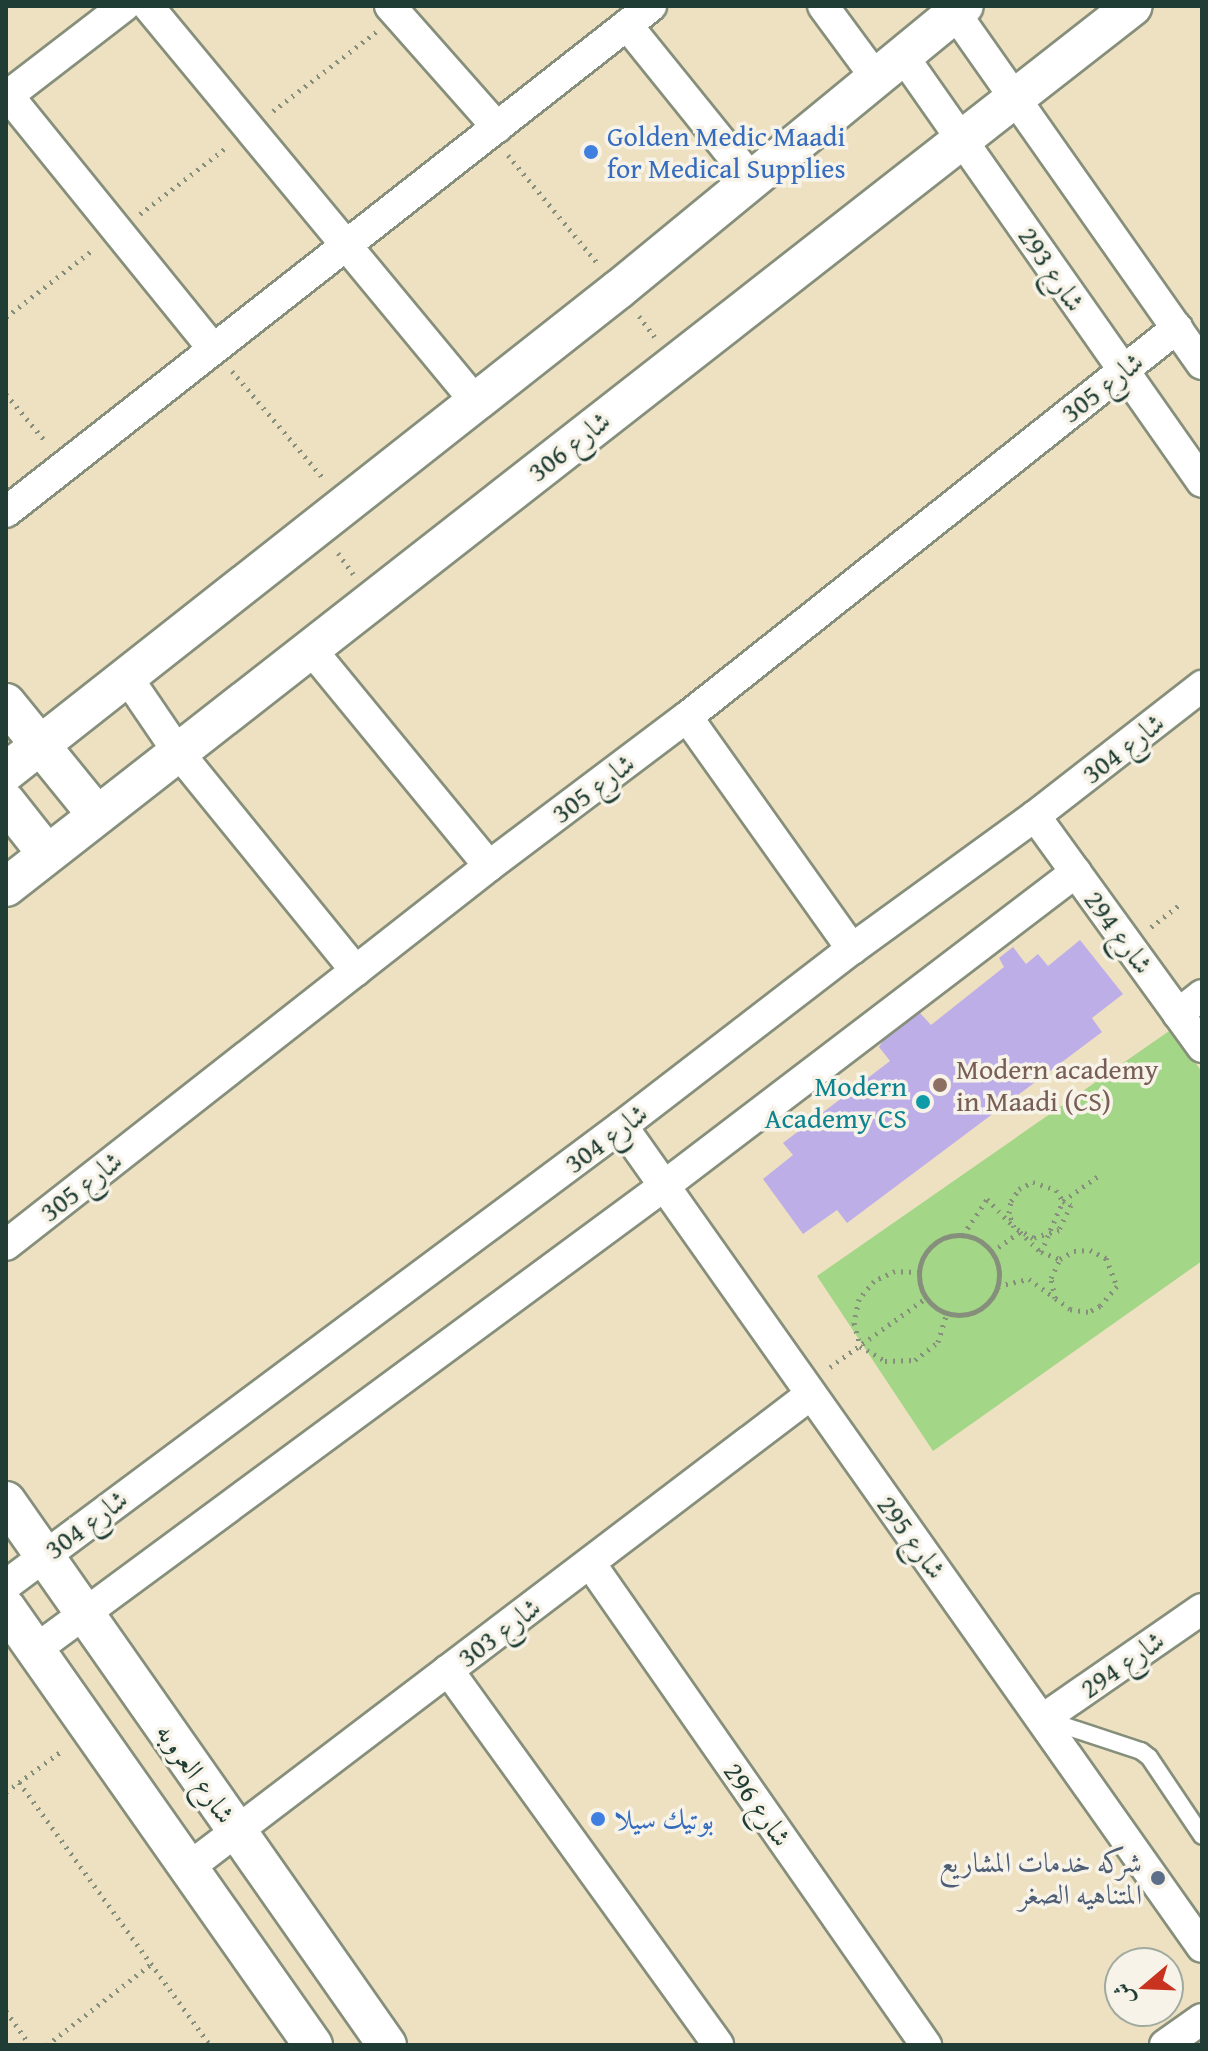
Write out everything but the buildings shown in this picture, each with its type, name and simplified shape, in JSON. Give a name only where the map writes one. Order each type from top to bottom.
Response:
[{"type":"street","points":[[124,6],[7,96],[213,349]]},
{"type":"street","points":[[148,6],[476,402]]},
{"type":"street","points":[[6,512],[651,6]]},
{"type":"street","name":"شارع 293","points":[[823,6],[963,139],[1202,482]]},
{"type":"street","name":"شارع 306","points":[[6,887],[1133,6]]},
{"type":"street","points":[[6,772],[619,289],[960,9],[1016,97],[1202,364]]},
{"type":"street","points":[[394,10],[494,130]]},
{"type":"street","points":[[627,25],[752,180]]},
{"type":"street","name":"شارع 305","points":[[6,1245],[489,866],[687,717],[1177,328]]},
{"type":"street","points":[[310,648],[489,866]]},
{"type":"street","points":[[127,677],[178,752],[356,971]]},
{"type":"street","name":"شارع 304","points":[[6,1585],[622,1126],[852,949],[1035,816],[1202,686]]},
{"type":"street","points":[[6,703],[97,815]]},
{"type":"street","points":[[687,717],[852,949]]},
{"type":"street","points":[[6,802],[47,854]]},
{"type":"street","name":"شارع 294","points":[[1035,816],[1202,1047]]},
{"type":"street","points":[[35,1650],[664,1186],[1076,872]]},
{"type":"street","points":[[1178,1014],[1202,995]]},
{"type":"street","name":"شارع 295","points":[[622,1126],[1202,1947]]},
{"type":"street","name":"شارع 303","points":[[188,1868],[590,1563],[807,1390]]},
{"type":"street","name":"شارع العروبه","points":[[6,1501],[387,2045]]},
{"type":"street","name":"شارع 296","points":[[590,1563],[926,2045]]},
{"type":"street","points":[[6,1608],[313,2045]]},
{"type":"street","name":"شارع 294","points":[[1043,1719],[1202,1609]]},
{"type":"street","points":[[448,1670],[718,2045]]},
{"type":"street","points":[[1165,2045],[1202,2019]]},
{"type":"lane","points":[[1043,1719],[1141,1751],[1149,1757],[1202,1836]]},
{"type":"path","points":[[6,317],[250,129],[394,10]]},
{"type":"path","points":[[494,130],[675,364]]},
{"type":"path","points":[[213,349],[332,515],[372,600]]},
{"type":"path","points":[[6,394],[65,465]]},
{"type":"path","points":[[1041,1252],[1063,1201],[1101,1174]]},
{"type":"path","points":[[1014,1227],[1011,1201],[1019,1189],[1033,1182],[1056,1190],[1063,1201],[1071,1205],[1059,1230],[1033,1238],[1020,1232]]},
{"type":"path","points":[[963,1235],[987,1199],[1041,1252],[1060,1259]]},
{"type":"path","points":[[1041,1252],[1066,1215]]},
{"type":"path","points":[[992,1252],[1020,1232]]},
{"type":"path","points":[[963,1235],[984,1243],[992,1252],[998,1262],[998,1286],[984,1307],[960,1315],[947,1313],[927,1298],[919,1272],[922,1259],[938,1240],[963,1235]]},
{"type":"path","points":[[998,1286],[1029,1279],[1070,1309],[1088,1312],[1100,1306],[1117,1286],[1106,1258],[1090,1250],[1074,1251],[1060,1259],[1051,1278],[1055,1298]]},
{"type":"path","points":[[919,1272],[895,1271],[874,1281],[859,1299],[854,1323],[860,1346],[885,1361],[915,1360],[938,1342],[947,1313]]},
{"type":"path","points":[[807,1390],[860,1346],[927,1298]]},
{"type":"path","points":[[6,1792],[91,1729]]},
{"type":"path","points":[[19,1782],[210,2045]]},
{"type":"path","points":[[47,2045],[151,1964]]},
{"type":"path","points":[[6,2011],[30,2045]]},
{"type":"green space","points":[[1172,1029],[1202,1072],[1202,1261],[933,1451],[817,1276]]},
{"type":"place","name":"Golden Medic Maadi for Medical Supplies","points":[[591,152]]},
{"type":"place","name":"Modern academy in Maadi (CS)","points":[[940,1085]]},
{"type":"place","name":"Modern Academy CS","points":[[923,1102]]},
{"type":"place","name":"بوتيك سيلا","points":[[598,1819]]},
{"type":"place","name":"شركه خدمات المشاريع المتناهيه الصغر","points":[[1158,1878]]}]
